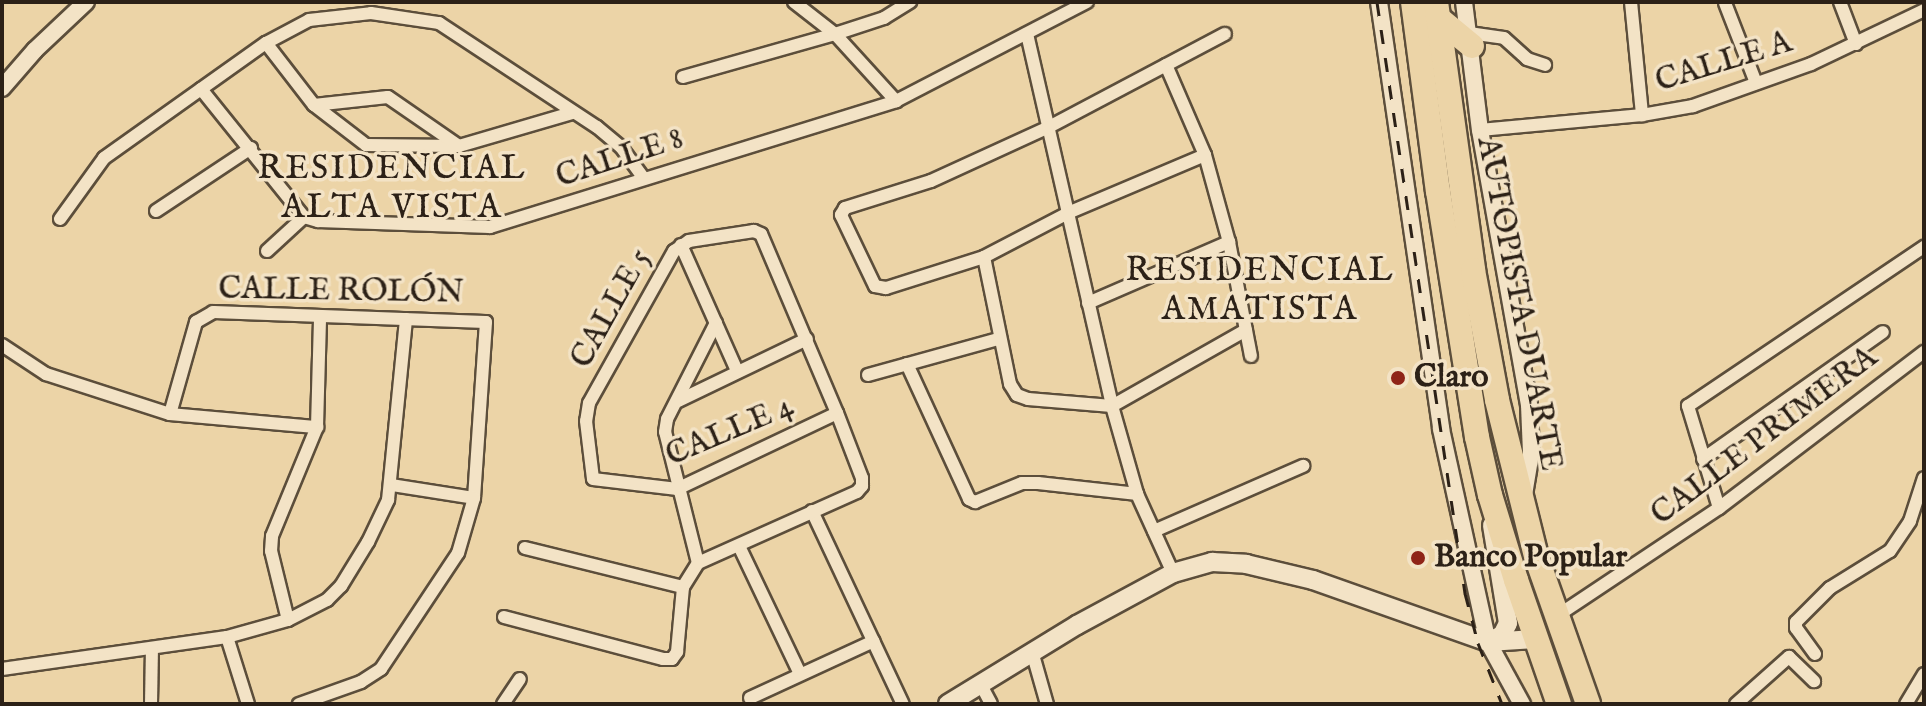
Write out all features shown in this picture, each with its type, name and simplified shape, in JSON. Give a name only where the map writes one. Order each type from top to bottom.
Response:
[{"type":"highway","name":"AUTOPISTA DUARTE","points":[[1413,2],[1451,274],[1490,495],[1535,639],[1559,704]]},
{"type":"highway","name":"AUTOPISTA DUARTE","points":[[1437,10],[1473,270],[1497,400],[1557,616],[1588,704]]},
{"type":"highway","points":[[1437,10],[1470,39]]},
{"type":"main road","points":[[1488,642],[1502,635],[1508,623],[1494,551],[1490,495]]},
{"type":"main road","points":[[948,704],[1033,655],[1077,625],[1173,573],[1212,562],[1267,568],[1390,605],[1440,628],[1488,642],[1535,639]]},
{"type":"street","points":[[2,88],[35,50],[86,2]]},
{"type":"street","points":[[794,2],[835,34],[896,101]]},
{"type":"street","points":[[683,77],[884,18],[910,2]]},
{"type":"street","name":"CALLE 8","points":[[304,217],[318,221],[490,227],[896,101],[1087,2]]},
{"type":"street","points":[[1379,2],[1441,429],[1488,642],[1522,704]]},
{"type":"street","points":[[1464,2],[1480,130],[1529,405],[1531,453],[1523,500]]},
{"type":"street","points":[[1631,2],[1642,115]]},
{"type":"street","points":[[1840,2],[1856,44]]},
{"type":"street","points":[[1725,3],[1756,83]]},
{"type":"street","name":"CALLE A","points":[[1480,130],[1642,115],[1693,106],[1856,44],[1924,10]]},
{"type":"street","points":[[60,219],[104,158],[266,43],[309,20],[371,13],[439,23],[621,147],[644,179]]},
{"type":"street","points":[[1027,34],[1112,406],[1137,494],[1173,573]]},
{"type":"street","points":[[1205,155],[1070,212],[984,257],[879,288],[842,211],[931,181],[1049,127],[1225,34]]},
{"type":"street","points":[[1470,39],[1504,38],[1527,59],[1545,65]]},
{"type":"street","name":"CALLE 8","points":[[266,43],[314,105],[366,145],[459,146],[572,113]]},
{"type":"street","points":[[1166,65],[1205,155],[1229,242],[1251,356]]},
{"type":"street","points":[[201,89],[304,217],[267,251]]},
{"type":"street","points":[[314,105],[388,97],[459,146]]},
{"type":"street","points":[[156,211],[251,148]]},
{"type":"street","name":"CALLE 5","points":[[593,479],[586,421],[589,403],[681,245],[759,231],[807,339]]},
{"type":"street","points":[[1088,303],[1229,242]]},
{"type":"street","points":[[681,245],[737,371]]},
{"type":"street","points":[[1719,508],[1688,406],[1924,247]]},
{"type":"street","points":[[984,257],[998,339],[1010,384],[1017,395],[1112,406],[1246,330]]},
{"type":"street","name":"CALLE ROLÓN","points":[[170,414],[196,322],[203,315],[213,312],[486,322],[474,498]]},
{"type":"street","points":[[288,620],[271,551],[272,536],[317,427],[320,317]]},
{"type":"street","points":[[2,678],[9,668],[227,637],[288,620],[327,600],[341,586],[368,542],[392,485],[406,319]]},
{"type":"street","points":[[698,563],[665,432],[667,419],[716,323]]},
{"type":"street","points":[[1703,459],[1883,332]]},
{"type":"street","points":[[504,617],[672,659],[677,652],[683,587],[698,563],[857,492],[862,486],[807,339],[678,401]]},
{"type":"street","points":[[868,375],[998,339]]},
{"type":"street","points":[[2,345],[46,374],[170,414],[317,427]]},
{"type":"street","name":"CALLE PRIMERA","points":[[1557,616],[1719,508],[1924,352]]},
{"type":"street","points":[[907,364],[969,499],[975,502],[1022,483],[1137,494]]},
{"type":"street","name":"CALLE 4","points":[[593,479],[677,489],[837,413]]},
{"type":"street","points":[[1154,531],[1303,466]]},
{"type":"street","points":[[1815,654],[1796,628],[1796,622],[1830,588],[1890,551],[1910,521],[1924,478]]},
{"type":"street","points":[[299,704],[361,682],[381,669],[458,553],[474,498],[392,485]]},
{"type":"street","points":[[812,511],[903,704]]},
{"type":"street","points":[[739,546],[800,674]]},
{"type":"street","points":[[525,548],[683,587]]},
{"type":"street","points":[[227,637],[248,704]]},
{"type":"street","points":[[1736,704],[1804,640]]},
{"type":"street","points":[[750,698],[874,641]]},
{"type":"street","points":[[151,704],[152,649]]},
{"type":"street","points":[[1033,655],[1047,704]]},
{"type":"street","points":[[1789,657],[1814,681]]},
{"type":"street","points":[[1906,704],[1924,674]]},
{"type":"street","points":[[503,704],[520,679]]},
{"type":"street","points":[[981,685],[991,704]]},
{"type":"railway","points":[[1377,2],[1465,593],[1478,643],[1502,704]]},
{"type":"place","name":"Claro","points":[[1398,378]]},
{"type":"place","name":"Banco Popular","points":[[1418,558]]},
{"type":"district","name":"RESIDENCIAL ALTA VISTA","points":[[392,188]]},
{"type":"district","name":"RESIDENCIAL AMATISTA","points":[[1260,290]]}]
